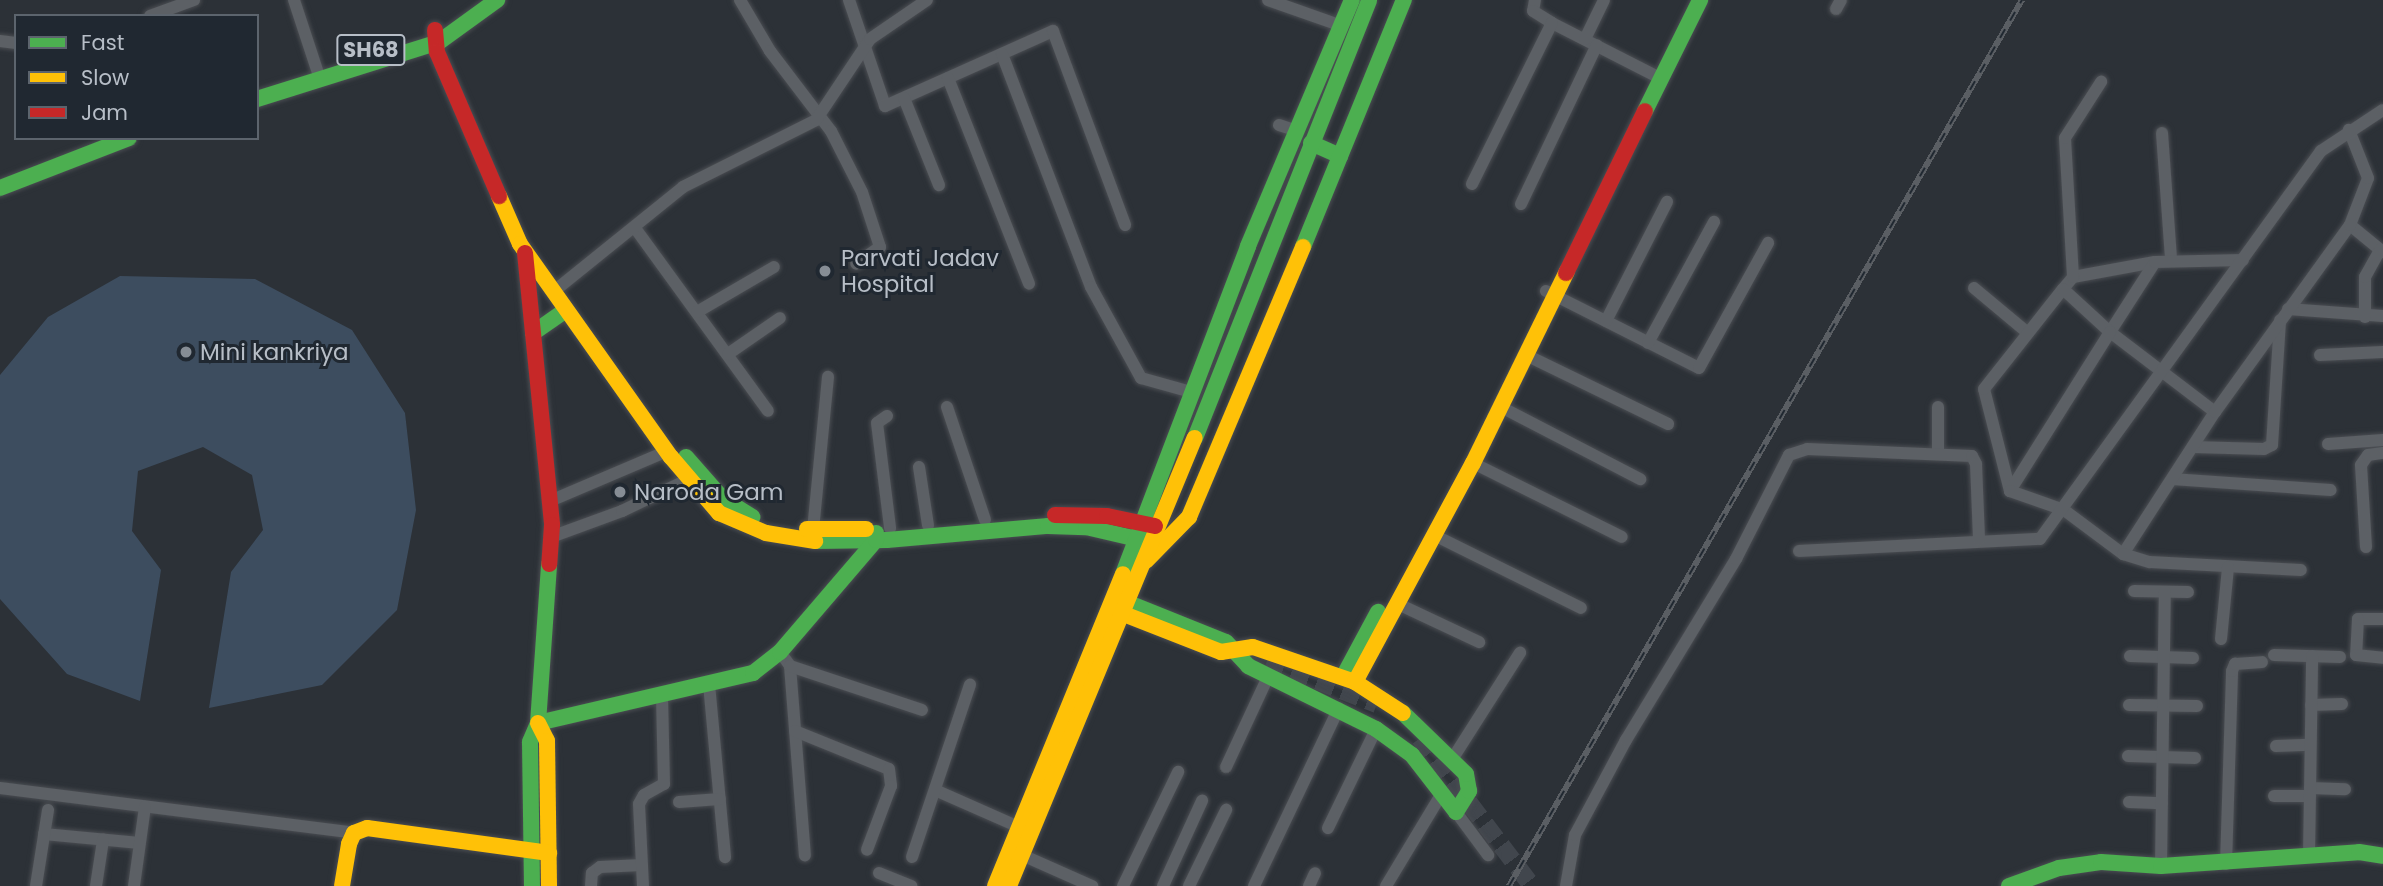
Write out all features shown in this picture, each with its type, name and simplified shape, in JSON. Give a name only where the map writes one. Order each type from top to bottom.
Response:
[{"type":"street","points":[[156,14],[194,0]]},
{"type":"street","points":[[294,0],[318,73]]},
{"type":"street","name":"SH68","points":[[437,36],[477,0]]},
{"type":"street","name":"SH68","points":[[259,87],[318,73],[437,36],[497,0]]},
{"type":"street","points":[[740,0],[770,51],[831,131],[851,171],[880,241],[878,252],[856,264]]},
{"type":"street","points":[[849,0],[863,51],[885,106],[1054,31],[1125,225]]},
{"type":"street","points":[[557,288],[683,187],[818,117],[870,38],[928,0]]},
{"type":"street","points":[[1268,0],[1342,26]]},
{"type":"street","points":[[995,886],[1140,531],[1191,392],[1352,0]]},
{"type":"street","points":[[1009,886],[1127,609],[1369,0]]},
{"type":"street","points":[[1146,561],[1189,517],[1404,0]]},
{"type":"street","points":[[1535,0],[1533,11],[1552,23],[1657,76]]},
{"type":"street","points":[[1521,204],[1591,42],[1604,0]]},
{"type":"street","points":[[1657,76],[1687,0]]},
{"type":"street","points":[[1349,679],[1551,293],[1657,76],[1700,0]]},
{"type":"street","points":[[1472,184],[1552,23]]},
{"type":"street","points":[[437,36],[447,48],[528,247],[658,422],[722,498],[758,519],[813,530],[881,532],[1048,526],[1140,531]]},
{"type":"street","points":[[1002,54],[1091,287],[1141,378],[1191,392]]},
{"type":"street","name":"SH68","points":[[259,98],[318,73]]},
{"type":"street","points":[[948,78],[1029,284]]},
{"type":"street","points":[[2073,277],[2066,138],[2101,82]]},
{"type":"street","points":[[904,98],[939,185]]},
{"type":"street","points":[[1799,551],[1979,540],[2032,542],[2048,532],[2321,151],[2383,110]]},
{"type":"street","points":[[1279,125],[1297,131]]},
{"type":"street","points":[[2123,554],[2215,412],[2350,225],[2368,178],[2349,130]]},
{"type":"street","points":[[2162,133],[2171,260]]},
{"type":"street","points":[[0,176],[99,140]]},
{"type":"street","points":[[0,188],[125,140]]},
{"type":"street","points":[[1311,144],[1340,156]]},
{"type":"street","points":[[1606,321],[1667,202]]},
{"type":"street","points":[[1648,343],[1714,222]]},
{"type":"street","points":[[2350,225],[2382,251],[2365,277],[2365,317]]},
{"type":"street","points":[[635,228],[768,411]]},
{"type":"street","points":[[1551,293],[1699,368],[1768,243]]},
{"type":"street","points":[[528,247],[551,537],[538,723],[530,742],[532,886]]},
{"type":"street","points":[[2010,491],[1984,389],[2073,277],[2171,260],[2243,260]]},
{"type":"street","points":[[2010,491],[2155,262]]},
{"type":"street","points":[[697,312],[774,267]]},
{"type":"street","points":[[557,288],[566,310],[689,479],[719,513],[766,533],[808,541],[928,524],[1084,514],[1156,535]]},
{"type":"street","points":[[1974,288],[2028,333]]},
{"type":"street","points":[[2063,289],[2110,332],[2215,412]]},
{"type":"street","points":[[1349,679],[1396,603],[1474,463],[1526,355],[1551,293]]},
{"type":"street","points":[[533,333],[549,318],[566,310]]},
{"type":"street","points":[[2284,314],[2383,316]]},
{"type":"street","points":[[2193,447],[2264,449],[2272,445],[2284,314]]},
{"type":"street","points":[[728,354],[780,318]]},
{"type":"street","points":[[2320,355],[2383,352]]},
{"type":"street","points":[[1526,355],[1668,424]]},
{"type":"street","points":[[813,530],[828,377]]},
{"type":"street","points":[[947,407],[985,520]]},
{"type":"street","points":[[1938,407],[1938,454]]},
{"type":"street","points":[[1501,408],[1640,479]]},
{"type":"street","points":[[538,723],[753,673],[785,659],[881,532],[877,423],[887,416]]},
{"type":"street","points":[[2328,444],[2383,440]]},
{"type":"street","points":[[1566,886],[1575,835],[1632,728],[1736,559],[1789,455],[1807,449],[1968,454],[1975,459],[1979,540]]},
{"type":"street","points":[[550,501],[667,451]]},
{"type":"street","points":[[2366,547],[2361,465],[2368,455],[2383,453]]},
{"type":"street","points":[[1474,463],[1622,537]]},
{"type":"street","points":[[919,467],[928,524]]},
{"type":"street","points":[[551,537],[689,479]]},
{"type":"street","points":[[2172,479],[2331,490]]},
{"type":"street","points":[[2010,491],[2064,510],[2123,554],[2139,561],[2301,570]]},
{"type":"street","points":[[1434,535],[1581,608]]},
{"type":"street","points":[[2221,639],[2228,566]]},
{"type":"street","points":[[2134,591],[2188,592]]},
{"type":"street","points":[[2161,866],[2165,592]]},
{"type":"street","points":[[1111,602],[1226,642],[1234,651],[1376,729],[1412,755],[1488,855]]},
{"type":"street","points":[[1396,603],[1479,642]]},
{"type":"street","points":[[2383,619],[2358,619],[2356,655],[2383,658]]},
{"type":"street","points":[[1234,651],[1253,647],[1349,679],[1417,722],[1453,758],[1471,786],[1456,812]]},
{"type":"street","points":[[1453,758],[1520,653]]},
{"type":"street","points":[[2274,655],[2340,656]]},
{"type":"street","points":[[2130,656],[2193,658]]},
{"type":"street","points":[[2309,856],[2312,656]]},
{"type":"street","points":[[785,659],[922,710]]},
{"type":"street","points":[[785,659],[795,731],[805,855]]},
{"type":"street","points":[[2226,864],[2232,671],[2235,664],[2262,662]]},
{"type":"street","points":[[1226,766],[1268,669]]},
{"type":"street","points":[[709,684],[725,857]]},
{"type":"street","points":[[912,857],[970,685]]},
{"type":"street","points":[[643,886],[640,801],[661,786],[665,778],[662,693]]},
{"type":"street","points":[[2311,705],[2342,704]]},
{"type":"street","points":[[2129,705],[2197,706]]},
{"type":"street","points":[[1254,886],[1339,708]]},
{"type":"street","points":[[538,723],[547,741],[549,886]]},
{"type":"street","points":[[1328,828],[1376,729]]},
{"type":"street","points":[[795,731],[889,769],[891,786],[867,850]]},
{"type":"street","points":[[2276,746],[2310,745]]},
{"type":"street","points":[[2128,756],[2195,758]]},
{"type":"street","points":[[1123,886],[1178,772]]},
{"type":"street","points":[[0,788],[354,833],[367,828],[549,853]]},
{"type":"street","points":[[2274,796],[2345,789]]},
{"type":"street","points":[[935,790],[1019,827]]},
{"type":"street","points":[[1386,886],[1442,793]]},
{"type":"street","points":[[680,802],[720,799]]},
{"type":"street","points":[[1163,886],[1202,801]]},
{"type":"street","points":[[2129,802],[2162,803]]},
{"type":"street","points":[[134,886],[145,807]]},
{"type":"street","points":[[36,886],[48,810]]},
{"type":"street","points":[[1189,886],[1226,810]]},
{"type":"street","points":[[342,886],[347,849],[354,833]]},
{"type":"street","points":[[44,834],[140,843]]},
{"type":"street","points":[[96,886],[103,840]]},
{"type":"street","points":[[2009,886],[2059,867],[2101,862],[2161,866],[2226,864],[2359,852],[2383,856]]},
{"type":"street","points":[[1022,855],[1092,886]]},
{"type":"street","points":[[591,886],[592,873],[600,867],[642,864]]},
{"type":"street","points":[[879,873],[911,886]]},
{"type":"street","points":[[1309,886],[1315,873]]},
{"type":"water","points":[[120,276],[255,279],[352,330],[405,413],[416,510],[397,610],[322,685],[209,708],[231,572],[263,530],[252,475],[203,447],[138,471],[132,531],[161,570],[140,701],[67,674],[0,599],[0,375],[48,317]]},
{"type":"tunnel","points":[[1267,661],[1377,704]]},
{"type":"tunnel","points":[[1420,738],[1532,886]]},
{"type":"railway","points":[[1509,886],[2022,0]]},
{"type":"traffic: fast","points":[[259,98],[439,42],[497,0]]},
{"type":"traffic: fast","points":[[1123,574],[1248,246],[1352,0]]},
{"type":"traffic: fast","points":[[1195,438],[1369,0]]},
{"type":"traffic: fast","points":[[1303,247],[1404,0]]},
{"type":"traffic: fast","points":[[1645,111],[1700,0]]},
{"type":"traffic: fast","points":[[0,188],[124,140]]},
{"type":"traffic: fast","points":[[1311,143],[1340,156]]},
{"type":"traffic: fast","points":[[533,333],[566,310]]},
{"type":"traffic: fast","points":[[686,457],[722,498],[752,517]]},
{"type":"traffic: fast","points":[[815,541],[887,540],[1048,526],[1086,527],[1150,542]]},
{"type":"traffic: fast","points":[[538,723],[753,673],[780,652],[876,540],[876,533]]},
{"type":"traffic: fast","points":[[532,886],[530,742],[538,723],[549,564]]},
{"type":"traffic: fast","points":[[1116,598],[1226,642],[1248,666],[1376,729],[1412,755],[1456,812],[1469,791],[1466,774],[1403,713]]},
{"type":"traffic: fast","points":[[1343,677],[1378,612]]},
{"type":"traffic: fast","points":[[2009,886],[2059,868],[2101,862],[2161,866],[2359,852],[2383,856]]},
{"type":"traffic: slow","points":[[499,196],[520,244],[671,457],[719,513],[766,533],[815,541]]},
{"type":"traffic: slow","points":[[1146,561],[1189,517],[1303,247]]},
{"type":"traffic: slow","points":[[1355,682],[1473,463],[1566,273]]},
{"type":"traffic: slow","points":[[1009,886],[1195,438]]},
{"type":"traffic: slow","points":[[807,529],[866,529]]},
{"type":"traffic: slow","points":[[995,886],[1123,574]]},
{"type":"traffic: slow","points":[[1111,609],[1221,652],[1253,647],[1355,682],[1403,713]]},
{"type":"traffic: slow","points":[[538,723],[547,741],[549,886]]},
{"type":"traffic: slow","points":[[342,886],[349,844],[354,833],[367,828],[549,853]]},
{"type":"traffic: jam","points":[[435,30],[437,52],[499,196]]},
{"type":"traffic: jam","points":[[1566,273],[1645,111]]},
{"type":"traffic: jam","points":[[525,253],[552,525],[549,564]]},
{"type":"traffic: jam","points":[[1055,515],[1107,516],[1155,526]]},
{"type":"place","name":"Parvati Jadav Hospital","points":[[825,271]]},
{"type":"place","name":"Mini kankriya","points":[[186,352]]},
{"type":"place","name":"Naroda Gam","points":[[620,492]]}]
